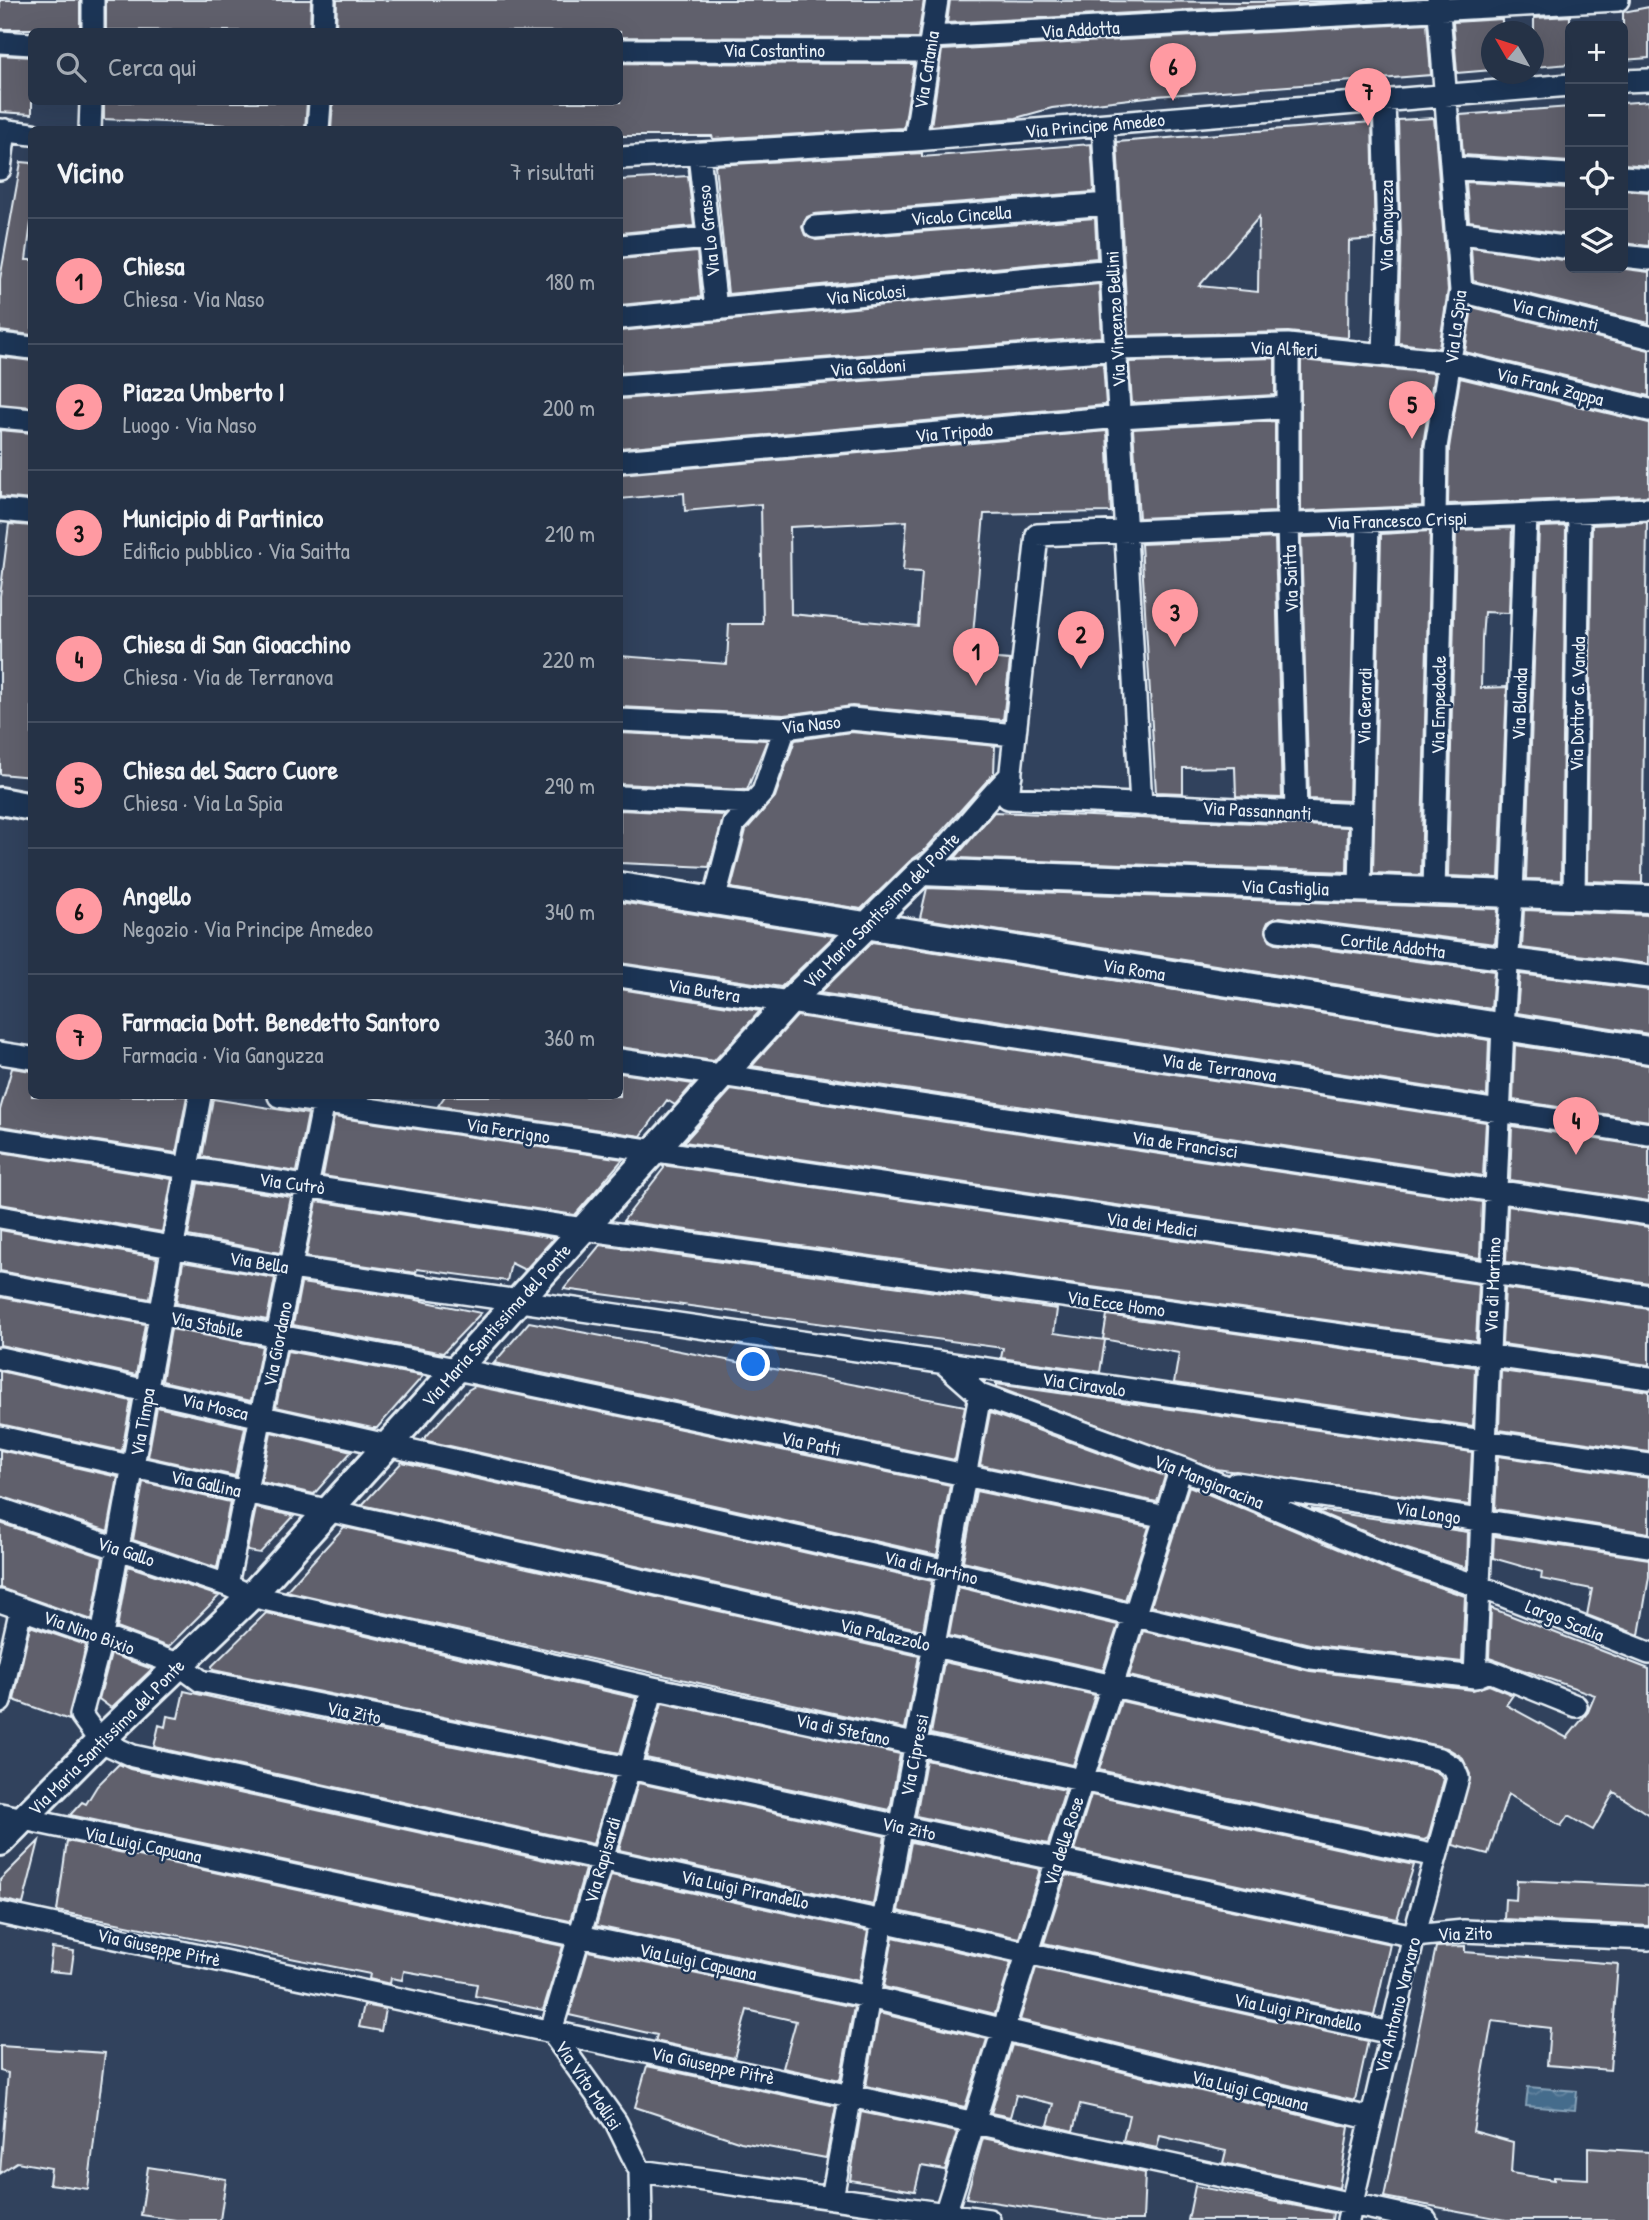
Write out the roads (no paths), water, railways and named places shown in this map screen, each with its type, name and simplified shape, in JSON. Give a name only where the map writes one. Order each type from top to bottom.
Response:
[{"type":"street","points":[[93,0],[93,28]]},
{"type":"street","points":[[323,28],[324,0]]},
{"type":"street","name":"Via Catania","points":[[915,140],[937,0]]},
{"type":"street","name":"Via Addotta","points":[[930,44],[1438,4],[1618,0]]},
{"type":"street","name":"Via La Spia","points":[[1438,4],[1461,291],[1436,447],[1439,518]]},
{"type":"street","points":[[0,42],[28,44]]},
{"type":"street","name":"Via Costantino","points":[[623,50],[930,44]]},
{"type":"street","points":[[1628,81],[1649,80]]},
{"type":"street","name":"Via Principe Amedeo","points":[[623,158],[915,140],[1444,93],[1565,85]]},
{"type":"street","name":"Via Ganguzza","points":[[1384,99],[1388,240],[1384,354]]},
{"type":"street","points":[[90,126],[91,105]]},
{"type":"street","points":[[318,126],[320,105]]},
{"type":"street","name":"Via Vincenzo Bellini","points":[[1103,125],[1120,417],[1133,525],[1146,805]]},
{"type":"street","points":[[0,169],[3,130],[28,133]]},
{"type":"street","name":"Via Lo Grasso","points":[[699,154],[716,309]]},
{"type":"street","points":[[1453,168],[1565,174]]},
{"type":"street","points":[[1628,177],[1649,179]]},
{"type":"street","name":"Vicolo Cincella","points":[[815,226],[1108,204]]},
{"type":"street","points":[[1456,232],[1565,247]]},
{"type":"street","points":[[623,246],[708,238]]},
{"type":"street","points":[[1628,257],[1649,260]]},
{"type":"street","name":"Via Nicolosi","points":[[623,318],[1112,270]]},
{"type":"street","name":"Via Chimenti","points":[[1461,291],[1649,337]]},
{"type":"street","points":[[0,344],[28,348]]},
{"type":"street","name":"Via Alfieri","points":[[1116,349],[1288,345],[1451,362]]},
{"type":"street","name":"Via Saitta","points":[[1288,345],[1288,525],[1296,812]]},
{"type":"street","name":"Via Goldoni","points":[[623,386],[1116,349]]},
{"type":"street","name":"Via Frank Zappa","points":[[1451,362],[1649,410]]},
{"type":"street","name":"Via Tripodo","points":[[623,461],[1120,417],[1288,407]]},
{"type":"street","points":[[0,417],[28,420]]},
{"type":"street","name":"Via Francesco Crispi","points":[[1009,734],[1037,535],[1133,525],[1288,525],[1649,509]]},
{"type":"street","points":[[0,510],[28,513]]},
{"type":"street","name":"Via Dottor G. Vanda","points":[[1574,896],[1579,512]]},
{"type":"street","name":"Via Blanda","points":[[1512,894],[1526,514]]},
{"type":"street","name":"Via Empedocle","points":[[1434,892],[1439,518]]},
{"type":"street","name":"Via Gerardi","points":[[1360,890],[1368,521]]},
{"type":"street","name":"Via Naso","points":[[623,720],[785,728],[851,719],[1009,734]]},
{"type":"street","points":[[714,901],[734,824],[750,803],[763,792],[785,728]]},
{"type":"street","points":[[1008,798],[1009,734]]},
{"type":"street","name":"Via Maria Santissima del Ponte","points":[[0,1842],[12,1816],[100,1741],[251,1596],[788,1003],[862,926],[947,849],[984,801],[1010,775]]},
{"type":"street","points":[[623,797],[750,803]]},
{"type":"street","name":"Via Passannanti","points":[[984,801],[1008,798],[1362,815]]},
{"type":"street","points":[[0,800],[28,806]]},
{"type":"street","name":"Via Castiglia","points":[[920,872],[1649,899]]},
{"type":"street","name":"Via Roma","points":[[623,886],[1649,1050]]},
{"type":"street","name":"Via di Martino","points":[[1475,1676],[1481,1587],[1481,1520],[1499,1109],[1512,894]]},
{"type":"street","name":"Cortile Addotta","points":[[1278,930],[1649,977]]},
{"type":"street","name":"Via Butera","points":[[623,976],[788,1003]]},
{"type":"street","name":"Via de Terranova","points":[[788,1003],[1499,1109],[1649,1134]]},
{"type":"street","points":[[0,1053],[28,1057]]},
{"type":"street","name":"Via de Francisci","points":[[623,1060],[1649,1214]]},
{"type":"street","name":"Via Timpa","points":[[100,1741],[81,1715],[102,1636],[200,1099]]},
{"type":"street","name":"Via Ferrigno","points":[[302,1099],[654,1153]]},
{"type":"street","name":"Via Giordano","points":[[227,1584],[324,1102]]},
{"type":"street","name":"Via Cutrò","points":[[0,1139],[583,1229]]},
{"type":"street","name":"Via dei Medici","points":[[654,1153],[1649,1296]]},
{"type":"street","name":"Via Bella","points":[[0,1217],[292,1268],[518,1301]]},
{"type":"street","name":"Via Ecce Homo","points":[[583,1229],[1649,1378]]},
{"type":"street","name":"Via Stabile","points":[[0,1284],[278,1338],[456,1369]]},
{"type":"street","name":"Via Ciravolo","points":[[518,1301],[1649,1465]]},
{"type":"street","name":"Via Mosca","points":[[0,1358],[390,1444]]},
{"type":"street","name":"Via Mangiaracina","points":[[945,1364],[980,1395],[1181,1468],[1396,1559],[1481,1587]]},
{"type":"street","name":"Via Patti","points":[[456,1369],[1166,1517]]},
{"type":"street","name":"Via Cipressi","points":[[832,2198],[980,1395]]},
{"type":"street","name":"Via Gallina","points":[[0,1437],[330,1509]]},
{"type":"street","name":"Via di Martino","points":[[390,1444],[947,1571],[1312,1658],[1475,1676],[1489,1671],[1576,1706]]},
{"type":"street","name":"Via delle Rose","points":[[945,2214],[1181,1468]]},
{"type":"street","name":"Via Longo","points":[[1206,1478],[1649,1546]]},
{"type":"street","name":"Via Gallo","points":[[0,1509],[227,1584],[251,1596]]},
{"type":"street","name":"Via Palazzolo","points":[[330,1509],[1440,1759]]},
{"type":"street","name":"Largo Scalia","points":[[1481,1587],[1649,1653]]},
{"type":"street","name":"Via di Stefano","points":[[251,1596],[653,1688],[1436,1856]]},
{"type":"street","name":"Via Nino Bixio","points":[[0,1601],[178,1664]]},
{"type":"street","points":[[0,1702],[21,1608]]},
{"type":"street","name":"Via Zito","points":[[178,1664],[201,1681],[629,1768],[1414,1936],[1464,1931],[1649,1939]]},
{"type":"street","name":"Via Rapisardi","points":[[551,2031],[653,1688]]},
{"type":"street","name":"Via Luigi Pirandello","points":[[100,1741],[134,1756],[1391,2033]]},
{"type":"street","name":"Via Antonio Varvaro","points":[[1350,2212],[1369,2118],[1414,1936],[1458,1778],[1454,1768],[1440,1759]]},
{"type":"street","name":"Via Luigi Capuana","points":[[12,1816],[869,1997],[1369,2118]]},
{"type":"street","name":"Via Giuseppe Pitrè","points":[[0,1913],[975,2121],[1350,2212],[1426,2220]]},
{"type":"street","name":"Via Vito Mollisi","points":[[551,2031],[617,2122],[640,2171],[641,2220]]},
{"type":"street","points":[[640,2171],[989,2220]]},
{"type":"water","points":[[1528,2087],[1577,2091],[1575,2110],[1526,2106]]},
{"type":"place","name":"Angello","points":[[1173,101]]},
{"type":"place","name":"Farmacia Dott. Benedetto Santoro","points":[[1368,126]]},
{"type":"place","name":"Chiesa del Sacro Cuore","points":[[1412,439]]},
{"type":"place","name":"Municipio di Partinico","points":[[1175,647]]},
{"type":"place","name":"Piazza Umberto I","points":[[1081,669]]},
{"type":"place","name":"Chiesa","points":[[976,686]]},
{"type":"place","name":"Chiesa di San Gioacchino","points":[[1576,1155]]}]
